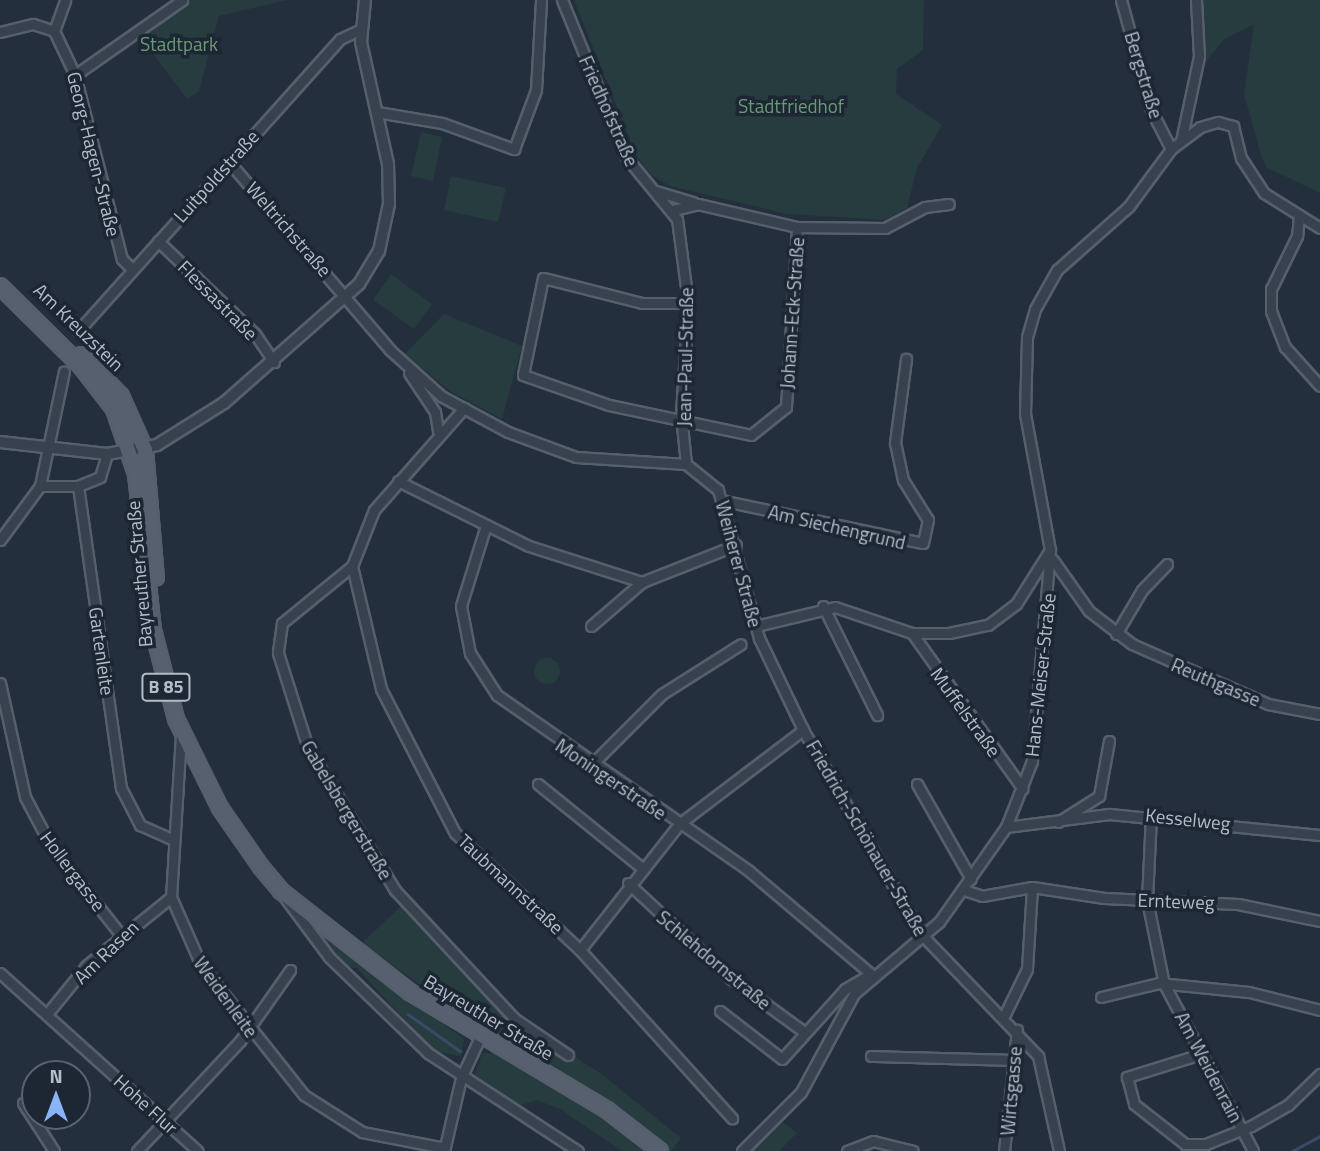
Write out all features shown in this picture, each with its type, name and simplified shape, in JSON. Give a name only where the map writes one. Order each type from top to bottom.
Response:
[{"type":"main road","name":"Am Kreuzstein","points":[[0,273],[113,386],[139,451]]},
{"type":"main road","name":"Am Kreuzstein","points":[[0,286],[106,396],[139,451]]},
{"type":"main road","name":"Bayreuther Straße","points":[[139,451],[153,630],[181,734],[220,808],[281,891],[480,1037],[607,1110],[660,1151]]},
{"type":"main road","name":"Bayreuther Straße","points":[[139,451],[160,629],[184,717],[228,807],[303,909]]},
{"type":"street","points":[[0,32],[33,24],[54,31],[65,0]]},
{"type":"street","points":[[75,75],[182,0]]},
{"type":"street","points":[[0,442],[45,450],[107,454],[139,451],[205,418],[274,362],[348,296],[370,269],[386,228],[388,164],[361,29],[366,0]]},
{"type":"street","points":[[377,112],[442,123],[508,151],[517,145],[536,90],[541,0]]},
{"type":"street","name":"Friedhofstraße","points":[[562,0],[626,157],[649,188],[673,210]]},
{"type":"street","name":"Bergstraße","points":[[1121,0],[1151,110],[1176,145]]},
{"type":"street","points":[[1176,145],[1199,56],[1196,0]]},
{"type":"street","name":"Luitpoldstraße","points":[[78,331],[131,267],[158,241],[340,39],[361,29]]},
{"type":"street","name":"Georg-Hagen-Straße","points":[[54,31],[75,75],[122,259],[131,267]]},
{"type":"street","points":[[1176,145],[1211,123],[1233,126],[1241,158],[1264,193],[1320,228]]},
{"type":"street","name":"Hans-Meiser-Straße","points":[[871,974],[922,935],[964,890],[1006,827],[1023,789],[1032,761],[1052,555],[1048,515],[1027,438],[1031,322],[1057,270],[1129,206],[1176,145]]},
{"type":"street","name":"Weltrichstraße","points":[[229,162],[348,296]]},
{"type":"street","points":[[649,188],[698,204],[797,227],[885,228],[925,206],[949,204]]},
{"type":"street","points":[[673,210],[698,204]]},
{"type":"street","name":"Jean-Paul-Straße","points":[[673,210],[688,303],[681,415],[686,464]]},
{"type":"street","points":[[1299,215],[1297,236],[1271,289],[1271,311],[1285,347],[1320,386]]},
{"type":"street","name":"Johann-Eck-Straße","points":[[688,303],[629,301],[550,278],[537,288],[523,375],[610,405],[681,415],[751,435],[786,407],[797,227]]},
{"type":"street","name":"Flessastraße","points":[[158,241],[255,334],[274,362]]},
{"type":"street","points":[[348,296],[405,365],[435,412],[438,431]]},
{"type":"street","name":"Am Siechengrund","points":[[725,501],[923,543],[928,520],[903,480],[895,443],[906,359]]},
{"type":"street","points":[[405,365],[464,408],[576,457],[686,464]]},
{"type":"street","points":[[0,540],[40,486],[45,450],[64,371]]},
{"type":"street","points":[[352,566],[366,523],[398,481],[427,455],[438,431],[464,408]]},
{"type":"street","points":[[40,486],[78,486],[107,470],[107,454]]},
{"type":"street","name":"Weiherer Straße","points":[[686,464],[707,477],[725,501],[756,626],[803,730]]},
{"type":"street","points":[[398,481],[486,525],[584,569],[642,582]]},
{"type":"street","name":"Gartenleite","points":[[78,486],[121,788],[140,825],[172,839]]},
{"type":"street","name":"Moningerstraße","points":[[486,525],[463,586],[470,653],[498,695],[591,765],[758,878],[871,974]]},
{"type":"street","points":[[591,626],[642,582],[736,545]]},
{"type":"street","points":[[756,626],[822,606],[912,633],[988,625],[1033,584],[1052,555]]},
{"type":"street","name":"Reuthgasse","points":[[1052,555],[1089,611],[1116,634],[1268,704],[1320,714]]},
{"type":"street","points":[[1116,634],[1142,590],[1167,564]]},
{"type":"street","name":"Taubmannstraße","points":[[352,566],[381,689],[455,833],[580,950],[732,1118]]},
{"type":"street","name":"Gabelsbergerstraße","points":[[352,566],[288,615],[278,632],[286,685],[308,748],[418,920],[534,1037],[568,1055]]},
{"type":"street","points":[[822,606],[877,715]]},
{"type":"street","name":"Muffelstraße","points":[[912,633],[1023,789]]},
{"type":"street","points":[[591,765],[653,701],[741,645]]},
{"type":"street","name":"Hollergasse","points":[[0,683],[25,797],[52,848],[121,935]]},
{"type":"street","points":[[580,950],[628,883],[679,824],[803,730]]},
{"type":"street","name":"Friedrich-Schönauer-Straße","points":[[803,730],[922,935],[1004,1016],[1038,1056],[1059,1151]]},
{"type":"street","name":"Weidenleite","points":[[181,734],[172,839],[171,897],[183,936],[280,1072],[329,1113],[381,1138],[444,1149]]},
{"type":"street","name":"Kesselweg","points":[[1057,823],[1099,796],[1109,741]]},
{"type":"street","points":[[538,784],[641,867]]},
{"type":"street","points":[[917,784],[971,879]]},
{"type":"street","name":"Kesselweg","points":[[1006,827],[1151,815],[1320,835]]},
{"type":"street","name":"Am Weidenrain","points":[[1151,815],[1147,900],[1164,984],[1204,1053],[1253,1151]]},
{"type":"street","name":"Schlehdornstraße","points":[[628,883],[721,970],[803,1032]]},
{"type":"street","points":[[1004,1016],[1027,969],[1032,887]]},
{"type":"street","name":"Ernteweg","points":[[964,890],[982,896],[1032,887],[1147,900],[1238,904],[1320,921]]},
{"type":"street","name":"Bayreuther Straße","points":[[281,891],[349,976],[461,1078],[578,1151]]},
{"type":"street","name":"Am Rasen","points":[[47,1014],[121,935],[171,897]]},
{"type":"street","points":[[137,1151],[249,1029],[290,970]]},
{"type":"street","name":"Hohe Flur","points":[[0,973],[198,1151]]},
{"type":"street","points":[[742,1151],[786,1108],[827,1053],[846,1007],[871,974]]},
{"type":"street","name":"Schlehdornstraße","points":[[720,1011],[777,1058],[845,989],[871,974]]},
{"type":"street","points":[[1101,997],[1164,984],[1249,992],[1320,1010]]},
{"type":"street","name":"Wirtsgasse","points":[[1004,1151],[1010,1060],[1017,1030]]},
{"type":"street","points":[[444,1149],[461,1078],[480,1037]]},
{"type":"street","points":[[1204,1053],[1131,1073],[1130,1099],[1185,1144],[1206,1144],[1243,1129],[1288,1105],[1320,1074]]},
{"type":"street","points":[[871,1056],[1010,1060]]},
{"type":"street","points":[[40,1130],[54,1151]]},
{"type":"street","points":[[847,1151],[873,1140],[913,1151]]},
{"type":"green space","name":"Stadtpark","points":[[191,0],[287,0],[219,16],[199,91],[187,99],[142,39]]},
{"type":"green space","name":"Stadtfriedhof","points":[[574,0],[924,0],[923,50],[897,69],[896,94],[942,125],[917,168],[907,208],[885,220],[787,214],[670,186],[651,175],[637,157]]},
{"type":"green space","points":[[1200,0],[1320,0],[1320,193],[1266,167],[1261,155],[1244,94],[1254,24],[1224,39],[1201,68]]},
{"type":"green space","points":[[421,132],[442,137],[433,181],[411,176]]},
{"type":"green space","points":[[451,176],[506,188],[498,222],[444,210]]},
{"type":"green space","points":[[391,274],[432,304],[414,329],[373,300]]},
{"type":"green space","points":[[444,314],[522,346],[502,419],[450,391],[405,354]]},
{"type":"green space","points":[[547,658],[556,662],[560,671],[556,680],[547,684],[538,680],[534,671],[538,662]]},
{"type":"green space","points":[[400,907],[409,907],[515,1019],[600,1073],[681,1138],[671,1151],[660,1151],[369,949],[363,942]]},
{"type":"green space","points":[[309,924],[464,1039],[461,1056],[434,1052],[357,968],[345,967],[329,953]]},
{"type":"green space","points":[[482,1053],[500,1053],[652,1151],[622,1151],[560,1109],[537,1100],[521,1105],[509,1100],[475,1074]]},
{"type":"green space","points":[[780,1120],[797,1133],[779,1151],[747,1151]]},
{"type":"waterway","points":[[408,1014],[460,1051]]},
{"type":"waterway","points":[[1292,1151],[1320,1136]]}]
